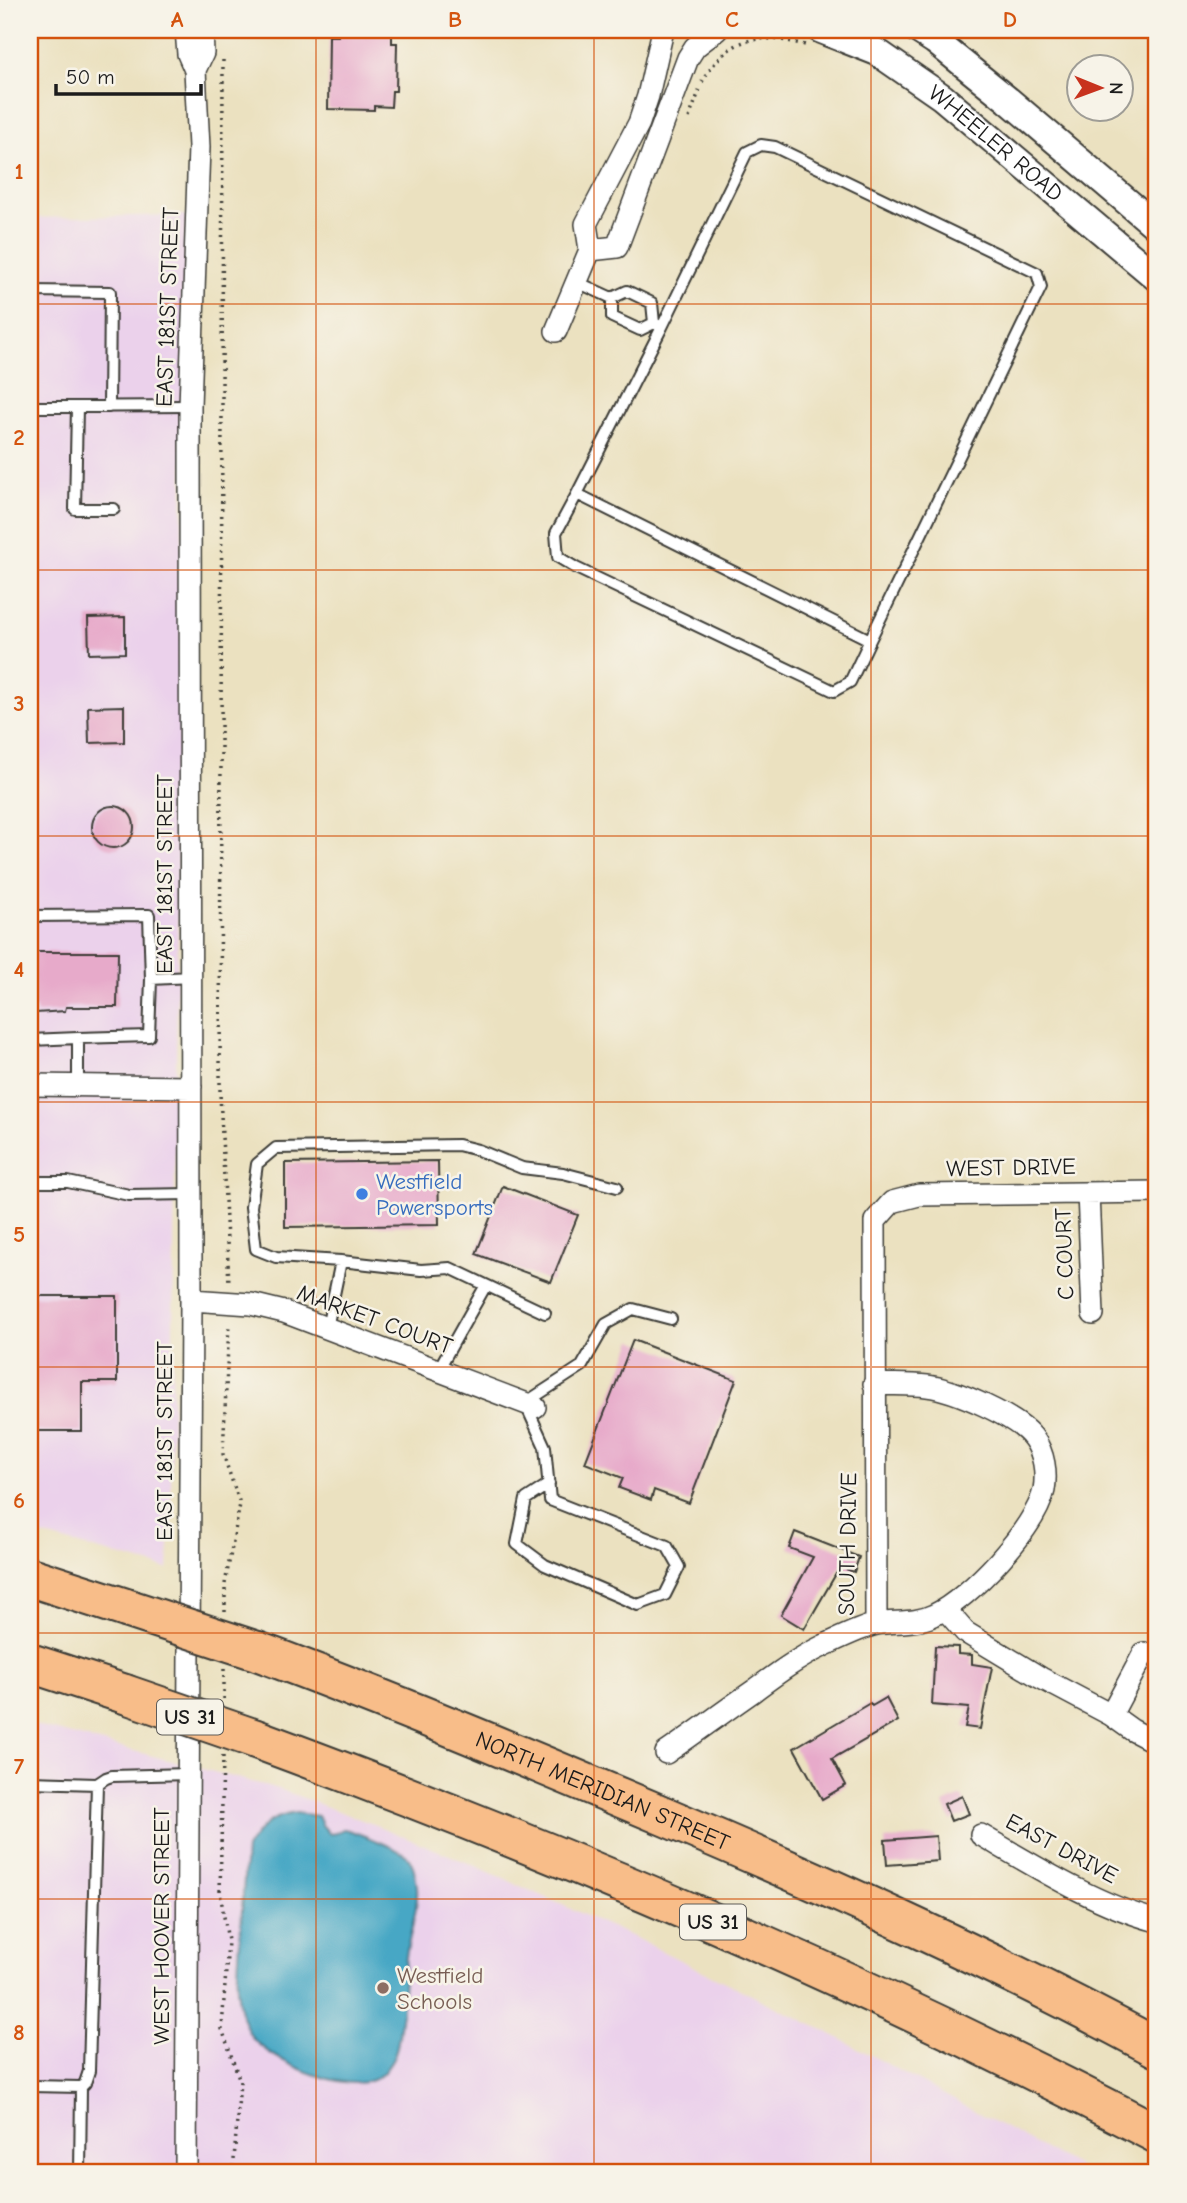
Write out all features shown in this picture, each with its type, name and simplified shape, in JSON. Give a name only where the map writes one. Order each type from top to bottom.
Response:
[{"type":"highway","name":"NORTH MERIDIAN STREET","points":[[30,1577],[126,1608],[240,1658],[361,1690],[465,1731],[752,1854],[945,1942],[1157,2048]]},
{"type":"highway","name":"US 31","points":[[30,1663],[125,1694],[240,1742],[514,1837],[786,1953],[958,2034],[1157,2134]]},
{"type":"street","name":"EAST 181ST STREET","points":[[186,30],[188,54],[195,70],[199,147],[190,406],[189,1679]]},
{"type":"street","name":"EAST 181ST STREET","points":[[195,70],[203,53],[202,30]]},
{"type":"street","points":[[556,331],[590,250],[586,224],[639,123],[663,30]]},
{"type":"street","points":[[590,250],[617,247],[688,58],[695,47],[717,30]]},
{"type":"street","name":"WHEELER ROAD","points":[[918,30],[1008,100],[1157,227]]},
{"type":"street","name":"WHEELER ROAD","points":[[815,38],[877,52],[942,96],[1157,278]]},
{"type":"street","points":[[30,1085],[191,1087]]},
{"type":"street","name":"WEST DRIVE","points":[[874,1221],[892,1202],[919,1195],[1157,1192]]},
{"type":"street","name":"C COURT","points":[[1088,1193],[1093,1314]]},
{"type":"street","name":"SOUTH DRIVE","points":[[666,1753],[791,1664],[823,1646],[876,1624],[874,1221]]},
{"type":"street","name":"MARKET COURT","points":[[191,1300],[251,1304],[284,1312],[530,1405]]},
{"type":"street","points":[[874,1384],[926,1385],[995,1410],[1030,1433],[1041,1452],[1044,1490],[1028,1526],[984,1578],[933,1616],[907,1622],[876,1624]]},
{"type":"street","points":[[944,1609],[965,1632],[1041,1678],[1157,1742]]},
{"type":"street","points":[[1111,1715],[1144,1653]]},
{"type":"street","name":"WEST HOOVER STREET","points":[[186,2173],[189,1679]]},
{"type":"street","name":"EAST DRIVE","points":[[981,1835],[1042,1871],[1132,1915],[1157,1921]]},
{"type":"lane","points":[[761,145],[775,147],[1037,273],[1041,287],[1037,300],[850,682],[834,691],[558,557],[556,533],[578,494],[658,325],[747,152],[761,145]]},
{"type":"lane","points":[[577,282],[612,298],[627,291],[652,303],[658,325]]},
{"type":"lane","points":[[30,291],[110,292],[108,407]]},
{"type":"lane","points":[[612,298],[612,317],[640,330],[658,325]]},
{"type":"lane","points":[[30,407],[190,406]]},
{"type":"lane","points":[[77,407],[75,509],[114,509]]},
{"type":"lane","points":[[578,494],[870,640]]},
{"type":"lane","points":[[30,916],[149,915],[151,979],[149,1036],[30,1040]]},
{"type":"lane","points":[[151,979],[191,977]]},
{"type":"lane","points":[[78,1038],[78,1085]]},
{"type":"lane","points":[[545,1313],[450,1268],[421,1270],[276,1257],[256,1249],[251,1207],[257,1164],[276,1148],[458,1145],[522,1168],[563,1173],[617,1187]]},
{"type":"lane","points":[[30,1182],[68,1182],[129,1195],[191,1194]]},
{"type":"lane","points":[[327,1328],[341,1261]]},
{"type":"lane","points":[[438,1370],[486,1285]]},
{"type":"lane","points":[[549,1484],[526,1499],[517,1544],[545,1565],[638,1605],[665,1595],[679,1567],[667,1546],[550,1500],[549,1484],[545,1447],[530,1405],[582,1366],[606,1324],[633,1309],[671,1319]]},
{"type":"lane","points":[[30,1782],[97,1784],[112,1776],[189,1774]]},
{"type":"lane","points":[[80,2173],[81,2087],[89,2071],[97,1784]]},
{"type":"lane","points":[[30,2086],[81,2087]]},
{"type":"path","points":[[688,120],[703,81],[717,59],[729,48],[760,38],[794,42],[815,38]]},
{"type":"path","points":[[223,56],[220,1093],[230,1303],[223,1454],[240,1504],[225,1584],[225,1624]]},
{"type":"path","points":[[224,1704],[240,1658]]},
{"type":"path","points":[[233,2173],[240,2081],[222,2029],[228,1941],[220,1892],[240,1742]]},
{"type":"shaded area","points":[[186,215],[168,1569],[30,1532],[30,218]]},
{"type":"shaded area","name":"Westfield Schools","points":[[30,1724],[279,1789],[478,1867],[635,1938],[839,2038],[1089,2173],[30,2173]]},
{"type":"water","points":[[296,1813],[318,1816],[330,1834],[348,1830],[395,1849],[407,1856],[414,1870],[417,1886],[416,1906],[406,1955],[398,2040],[389,2066],[371,2081],[337,2081],[281,2060],[256,2042],[247,2030],[242,2016],[237,1987],[246,1849],[266,1824]]},
{"type":"building","points":[[338,30],[392,30],[392,43],[397,43],[396,91],[392,91],[391,107],[374,106],[374,110],[328,109],[329,36],[338,36]]},
{"type":"building","points":[[125,617],[125,653],[89,654],[88,618]]},
{"type":"building","points":[[124,706],[124,742],[89,743],[88,707]]},
{"type":"building","points":[[113,806],[128,812],[134,827],[128,842],[113,848],[98,842],[92,827],[98,812]]},
{"type":"building","points":[[30,952],[118,952],[117,1007],[66,1007],[65,1011],[36,1013],[36,1008],[30,1008]]},
{"type":"building","name":"Westfield Powersports","points":[[438,1161],[439,1225],[285,1227],[285,1163]]},
{"type":"building","name":"Westfield Powersports","points":[[503,1186],[578,1215],[551,1282],[476,1254]]},
{"type":"building","points":[[30,1296],[117,1296],[117,1382],[82,1382],[82,1431],[30,1431]]},
{"type":"building","points":[[633,1340],[736,1380],[689,1503],[654,1490],[651,1500],[619,1488],[623,1478],[585,1463]]},
{"type":"building","points":[[795,1532],[859,1557],[854,1572],[840,1567],[804,1629],[781,1615],[813,1557],[789,1548]]},
{"type":"building","points":[[935,1646],[958,1647],[958,1654],[972,1655],[972,1664],[992,1667],[980,1729],[965,1727],[969,1708],[932,1705]]},
{"type":"building","points":[[886,1698],[898,1721],[832,1759],[846,1785],[822,1799],[794,1748],[870,1703],[872,1706]]},
{"type":"building","points":[[962,1796],[969,1814],[951,1821],[944,1804]]},
{"type":"building","points":[[936,1836],[938,1861],[887,1865],[885,1840]]},
{"type":"place","name":"Westfield Powersports","points":[[362,1194]]},
{"type":"place","name":"Westfield Schools","points":[[383,1988]]}]
